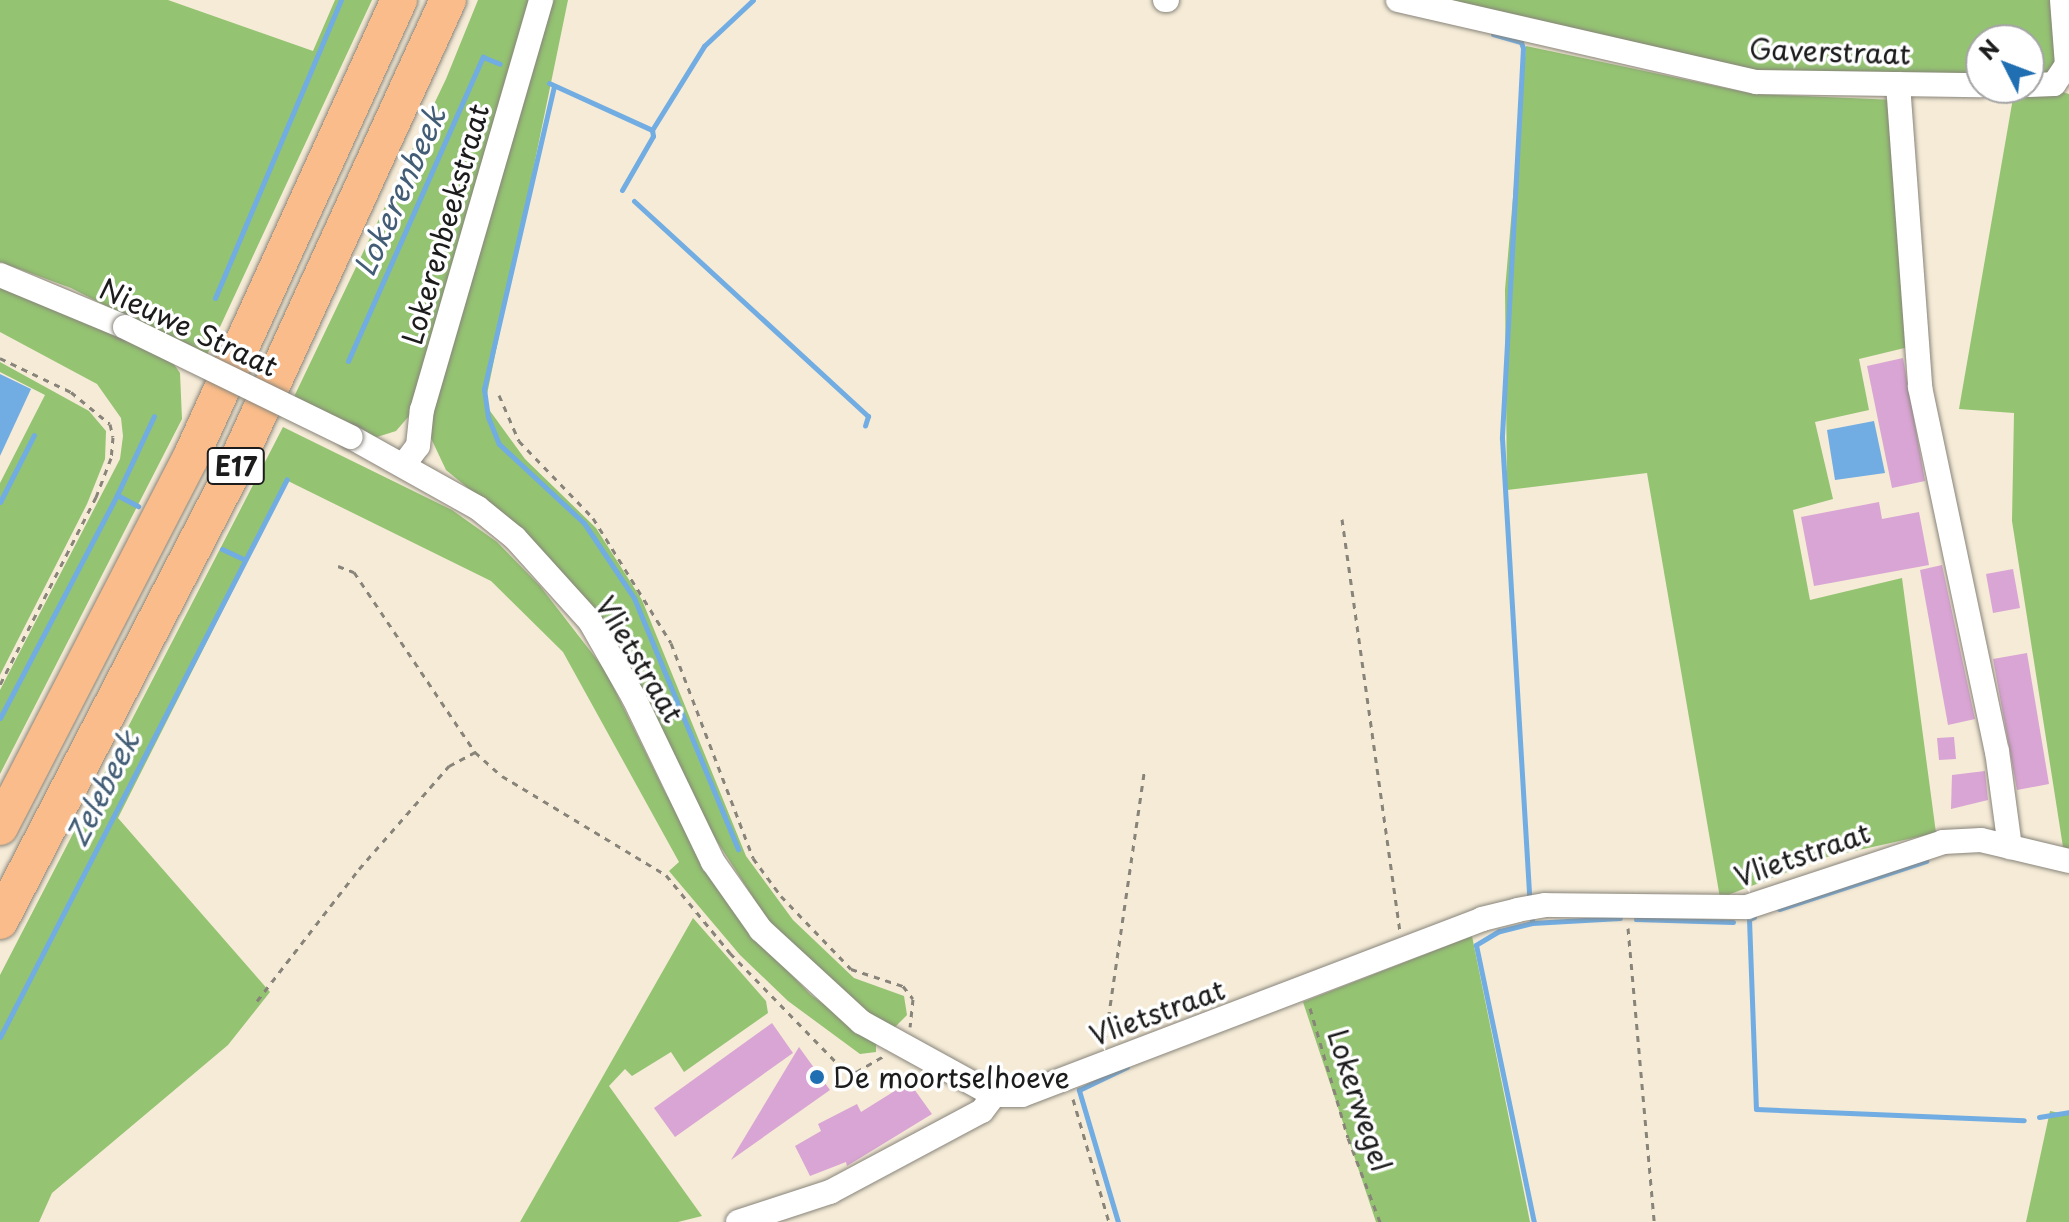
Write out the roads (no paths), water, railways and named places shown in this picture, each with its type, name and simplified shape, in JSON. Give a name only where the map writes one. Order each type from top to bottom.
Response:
[{"type":"highway","name":"E17","points":[[0,827],[191,457],[399,0]]},
{"type":"highway","name":"E17","points":[[0,921],[231,475],[448,0]]},
{"type":"street","name":"Lokerenbeekstraat","points":[[405,463],[418,446],[422,410],[541,0]]},
{"type":"street","name":"Gaverstraat","points":[[1398,0],[1756,82],[1965,85]]},
{"type":"street","points":[[2045,84],[2054,84],[2067,65],[2062,0]]},
{"type":"street","points":[[1898,84],[1920,387],[1997,751],[2010,847]]},
{"type":"street","name":"Nieuwe Straat","points":[[0,275],[125,327],[351,437]]},
{"type":"street","name":"Vlietstraat","points":[[351,437],[405,463],[515,538],[590,621],[634,698],[713,862],[761,930],[861,1022],[994,1095],[1022,1095],[1517,910],[1545,905],[1747,907],[1943,842],[1981,840],[2069,861]]},
{"type":"street","points":[[738,1222],[830,1192],[982,1111],[994,1095]]},
{"type":"water","points":[[0,374],[31,389],[0,456]]},
{"type":"water","points":[[1874,421],[1885,473],[1835,480],[1827,430]]},
{"type":"waterway","points":[[215,298],[341,0]]},
{"type":"waterway","name":"Lokerenbeek","points":[[549,83],[652,130],[704,46],[753,0]]},
{"type":"waterway","points":[[1493,34],[1521,42],[1523,48],[1502,438],[1529,896]]},
{"type":"waterway","name":"Lokerenbeek","points":[[348,361],[483,57],[500,64]]},
{"type":"waterway","points":[[554,86],[484,389],[488,417],[499,444],[584,523],[634,598],[738,849]]},
{"type":"waterway","points":[[622,190],[653,136],[652,130]]},
{"type":"waterway","points":[[634,201],[868,416],[865,426]]},
{"type":"waterway","points":[[117,495],[154,416]]},
{"type":"waterway","points":[[0,502],[34,435]]},
{"type":"waterway","name":"Zelebeek","points":[[0,1037],[287,479]]},
{"type":"waterway","name":"Lokerenbeek","points":[[0,718],[117,495],[138,506]]},
{"type":"waterway","name":"Lokerenbeek","points":[[222,549],[243,559]]},
{"type":"waterway","points":[[1779,909],[1926,861]]},
{"type":"waterway","points":[[1532,916],[1532,923],[1499,931],[1476,945],[1534,1222]]},
{"type":"waterway","points":[[1754,917],[1749,919],[1756,1109],[2024,1120]]},
{"type":"waterway","points":[[1532,923],[1620,918]]},
{"type":"waterway","points":[[1636,919],[1733,922]]},
{"type":"waterway","points":[[1118,1222],[1079,1090],[1127,1067]]},
{"type":"waterway","points":[[2039,1117],[2069,1112]]},
{"type":"place","name":"De moortselhoeve","points":[[817,1077]]}]
